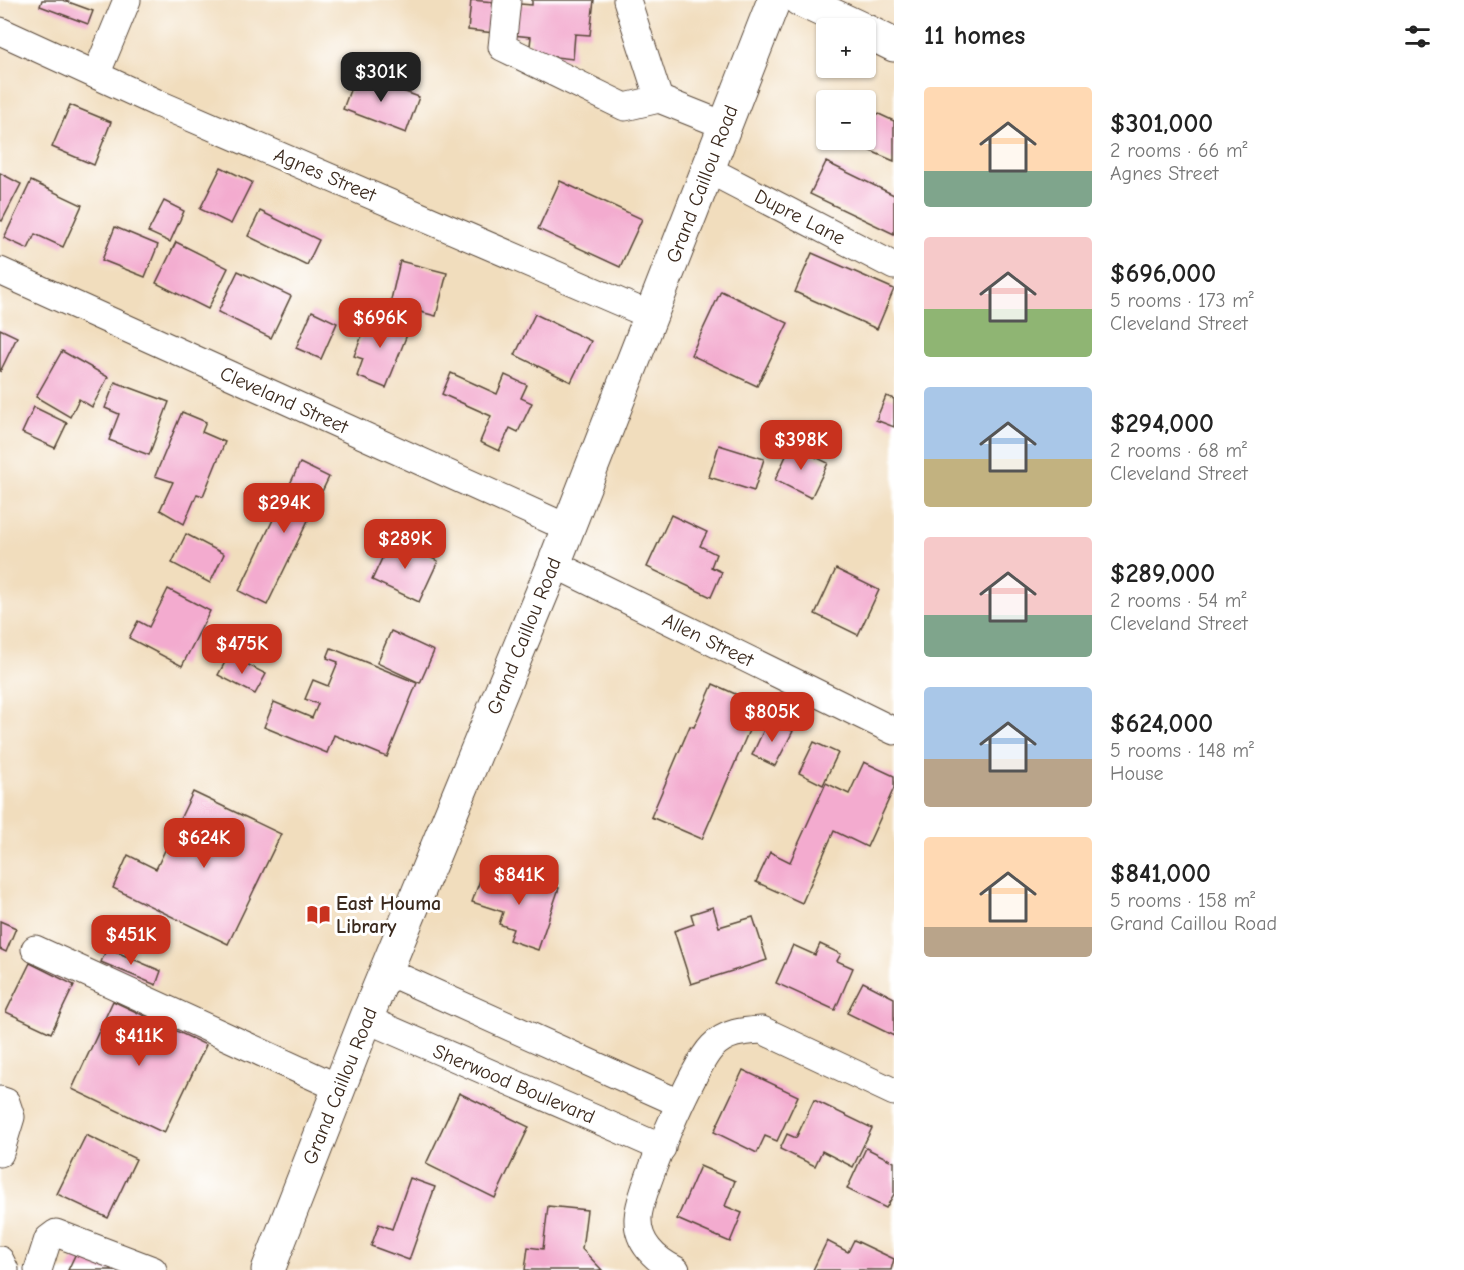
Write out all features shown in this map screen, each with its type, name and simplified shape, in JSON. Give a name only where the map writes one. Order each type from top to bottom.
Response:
[{"type":"main road","name":"Grand Caillou Road","points":[[268,1270],[366,1019],[388,972],[554,564],[774,0]]},
{"type":"main road","points":[[800,0],[839,18]]},
{"type":"main road","points":[[876,36],[894,45]]},
{"type":"street","points":[[96,75],[127,0]]},
{"type":"street","points":[[507,0],[502,47],[625,107],[659,99],[724,125]]},
{"type":"street","points":[[627,0],[659,99]]},
{"type":"street","name":"Agnes Street","points":[[0,31],[96,75],[652,316]]},
{"type":"street","name":"Dupre Lane","points":[[707,169],[894,266]]},
{"type":"street","name":"Cleveland Street","points":[[0,271],[568,528]]},
{"type":"street","name":"Allen Street","points":[[554,564],[894,731]]},
{"type":"street","points":[[35,949],[339,1088]]},
{"type":"street","points":[[388,972],[679,1102]]},
{"type":"street","name":"Sherwood Boulevard","points":[[366,1019],[662,1148]]},
{"type":"street","points":[[676,1270],[652,1254],[641,1238],[638,1219],[643,1197],[679,1102],[711,1047],[727,1035],[742,1031],[762,1030],[894,1092]]},
{"type":"street","points":[[0,1100],[6,1102],[11,1117],[0,1153]]},
{"type":"street","points":[[38,1270],[48,1239],[56,1233],[153,1270]]},
{"type":"street","points":[[0,1260],[5,1270]]},
{"type":"building","points":[[42,0],[63,0],[93,11],[88,24],[40,6]]},
{"type":"building","points":[[471,0],[532,5],[532,0],[594,0],[590,35],[575,34],[573,59],[529,54],[531,37],[468,30]]},
{"type":"building","points":[[356,74],[419,97],[406,133],[343,109]]},
{"type":"building","points":[[70,105],[111,122],[94,165],[52,147]]},
{"type":"building","points":[[876,113],[894,121],[894,161],[868,150],[876,150]]},
{"type":"building","points":[[826,162],[894,195],[894,234],[810,194]]},
{"type":"building","points":[[221,167],[252,182],[231,224],[200,209]]},
{"type":"building","points":[[0,173],[21,184],[2,221],[0,220]]},
{"type":"building","points":[[31,181],[82,205],[63,247],[35,234],[28,249],[4,238]]},
{"type":"building","points":[[560,181],[642,219],[620,267],[538,229]]},
{"type":"building","points":[[164,201],[184,211],[170,242],[148,232]]},
{"type":"building","points":[[260,211],[319,240],[307,265],[248,236]]},
{"type":"building","points":[[115,227],[158,245],[145,277],[102,260]]},
{"type":"building","points":[[176,242],[228,268],[208,309],[156,283]]},
{"type":"building","points":[[812,253],[894,289],[877,329],[795,292]]},
{"type":"building","points":[[400,261],[447,273],[436,316],[390,304]]},
{"type":"building","points":[[238,271],[291,296],[271,338],[218,312]]},
{"type":"building","points":[[721,291],[788,323],[757,386],[691,355]]},
{"type":"building","points":[[312,311],[337,323],[321,359],[296,348]]},
{"type":"building","points":[[371,312],[410,327],[386,388],[357,376],[363,359],[354,356]]},
{"type":"building","points":[[535,314],[591,341],[571,382],[515,355]]},
{"type":"building","points":[[0,329],[17,337],[0,372]]},
{"type":"building","points":[[62,351],[108,377],[92,407],[79,399],[70,417],[36,397]]},
{"type":"building","points":[[451,373],[497,394],[505,375],[527,385],[521,398],[532,403],[518,432],[510,428],[499,451],[480,442],[491,416],[442,394]]},
{"type":"building","points":[[115,382],[169,402],[149,455],[109,440],[119,414],[105,408]]},
{"type":"building","points":[[886,396],[894,399],[894,427],[876,420]]},
{"type":"building","points":[[34,407],[67,423],[55,448],[22,433]]},
{"type":"building","points":[[182,412],[206,422],[202,432],[225,442],[203,496],[197,494],[184,524],[160,510],[173,482],[155,476]]},
{"type":"building","points":[[719,445],[764,459],[754,491],[709,477]]},
{"type":"building","points":[[791,445],[828,463],[811,498],[775,480]]},
{"type":"building","points":[[300,463],[329,477],[267,605],[239,591]]},
{"type":"building","points":[[671,515],[707,532],[700,546],[716,554],[711,567],[722,572],[711,597],[647,567]]},
{"type":"building","points":[[186,534],[224,554],[210,583],[172,563]]},
{"type":"building","points":[[391,539],[438,561],[419,602],[372,580]]},
{"type":"building","points":[[836,569],[879,590],[858,635],[815,614]]},
{"type":"building","points":[[168,589],[210,611],[182,666],[129,638],[138,621],[149,627]]},
{"type":"building","points":[[391,631],[434,651],[420,683],[377,663]]},
{"type":"building","points":[[331,648],[417,683],[387,757],[334,735],[327,753],[264,727],[274,702],[312,718],[318,704],[305,699],[313,680],[328,686],[338,662],[327,658]]},
{"type":"building","points":[[229,655],[266,674],[255,694],[218,675]]},
{"type":"building","points":[[713,684],[760,705],[702,839],[651,817],[690,726],[694,727]]},
{"type":"building","points":[[769,719],[793,731],[775,766],[752,755]]},
{"type":"building","points":[[814,742],[838,753],[823,785],[799,773]]},
{"type":"building","points":[[864,762],[894,776],[894,788],[867,847],[834,831],[802,903],[756,882],[770,852],[790,862],[826,783],[849,794]]},
{"type":"building","points":[[193,792],[281,834],[228,944],[113,888],[128,855],[156,869]]},
{"type":"building","points":[[483,872],[515,883],[517,874],[559,888],[538,950],[509,940],[513,929],[499,924],[503,912],[472,902]]},
{"type":"building","points":[[713,907],[719,927],[753,917],[767,960],[691,984],[674,931],[694,924],[691,914]]},
{"type":"building","points":[[0,921],[16,928],[6,952],[0,949]]},
{"type":"building","points":[[820,944],[841,954],[837,961],[853,968],[835,1010],[776,983],[793,945],[815,955]]},
{"type":"building","points":[[107,948],[161,971],[156,985],[101,962]]},
{"type":"building","points":[[30,963],[74,985],[51,1033],[6,1012]]},
{"type":"building","points":[[863,982],[894,998],[894,1036],[847,1013]]},
{"type":"building","points":[[113,1001],[206,1045],[164,1133],[72,1089]]},
{"type":"building","points":[[743,1070],[798,1096],[777,1141],[765,1136],[757,1153],[714,1132]]},
{"type":"building","points":[[459,1093],[529,1127],[495,1198],[426,1164]]},
{"type":"building","points":[[814,1100],[872,1128],[853,1167],[822,1151],[815,1166],[780,1149],[787,1134],[796,1138]]},
{"type":"building","points":[[86,1135],[136,1159],[108,1218],[57,1194]]},
{"type":"building","points":[[866,1148],[894,1162],[894,1194],[886,1208],[847,1189]]},
{"type":"building","points":[[700,1166],[735,1181],[725,1206],[742,1213],[730,1242],[677,1219]]},
{"type":"building","points":[[410,1178],[435,1187],[409,1260],[371,1246],[379,1224],[392,1229]]},
{"type":"building","points":[[548,1206],[587,1210],[582,1249],[602,1270],[525,1270],[528,1247],[543,1249]]},
{"type":"building","points":[[854,1240],[894,1259],[891,1270],[813,1270],[827,1241],[848,1252]]},
{"type":"building","points":[[79,1247],[126,1270],[68,1270]]},
{"type":"place","name":"East Houma Library","points":[[318,914]]}]
